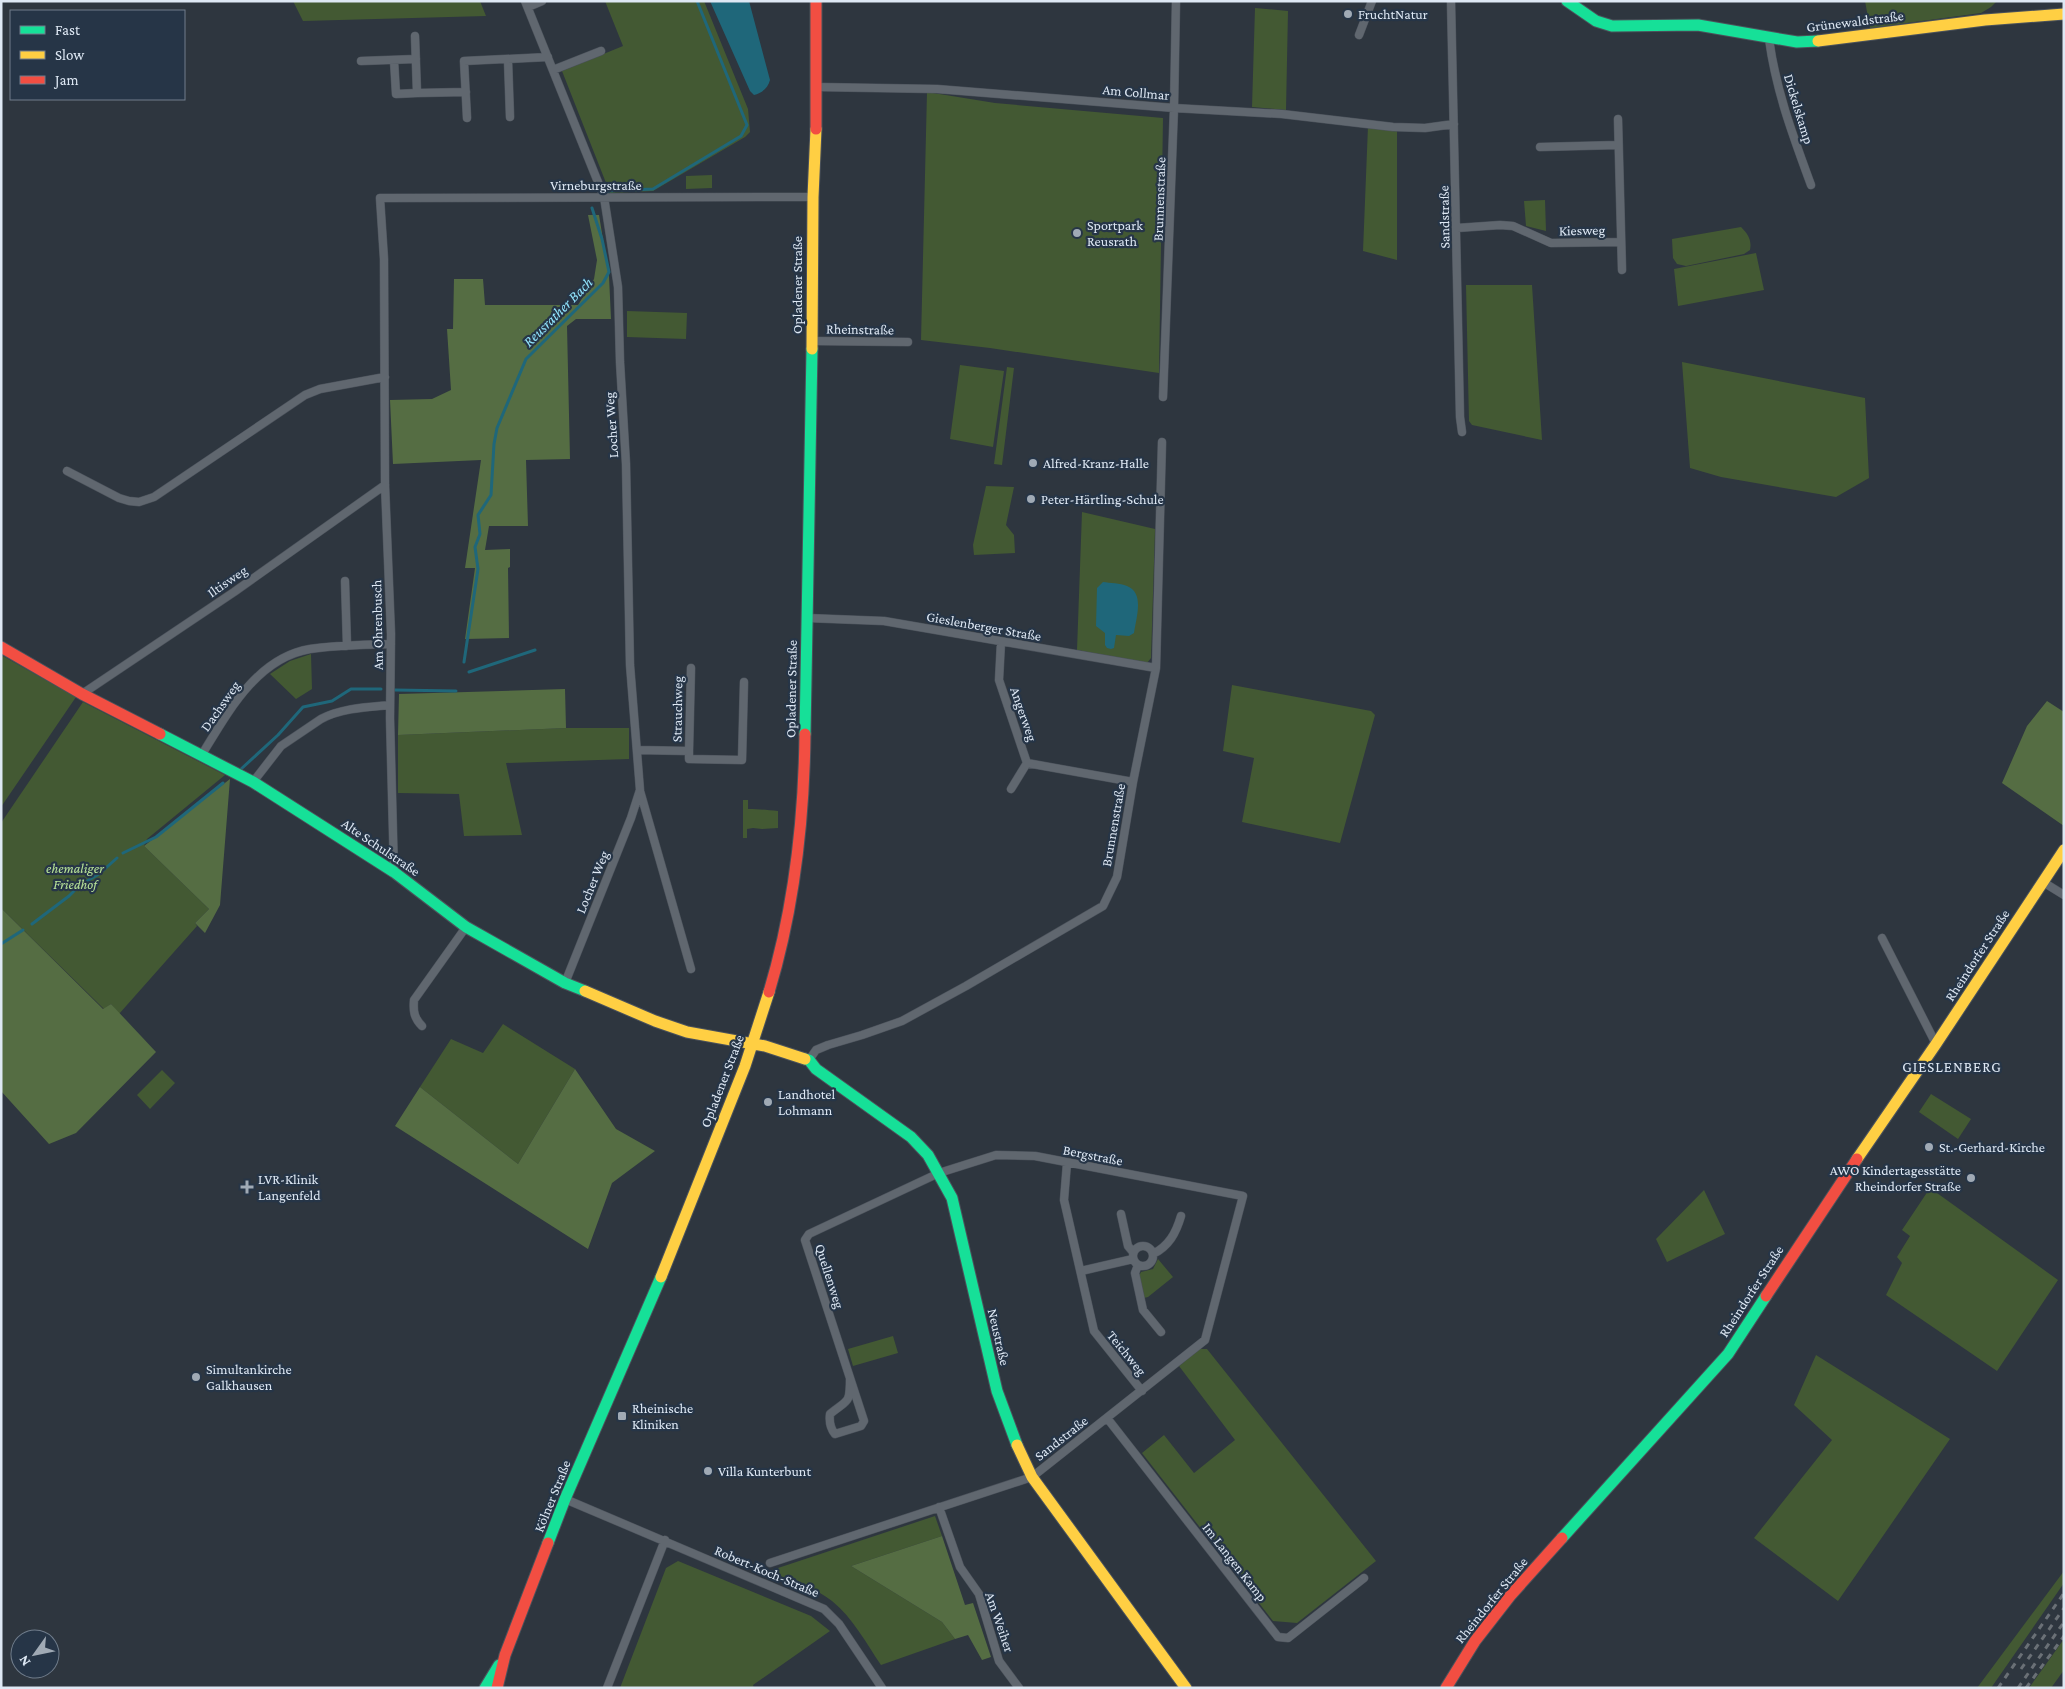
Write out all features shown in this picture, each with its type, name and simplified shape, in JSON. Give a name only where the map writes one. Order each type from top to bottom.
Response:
[{"type":"main road","name":"Opladener Straße","points":[[631,1349],[753,1043],[780,953],[798,850],[804,761],[813,197],[816,148],[816,1]]},
{"type":"main road","name":"Grünewaldstraße","points":[[1567,1],[1596,20],[1612,26],[1698,25],[1769,39],[1810,42],[1985,20],[2064,14]]},
{"type":"main road","name":"Alte Schulstraße","points":[[1,647],[82,694],[253,782],[394,872],[466,927],[565,983],[655,1021],[687,1032],[753,1043]]},
{"type":"main road","name":"Rheindorfer Straße","points":[[1446,1688],[1475,1641],[1510,1596],[1728,1354],[1867,1143],[1936,1044],[2062,851]]},
{"type":"main road","name":"Neustraße","points":[[753,1043],[809,1060],[816,1069],[911,1137],[928,1155],[952,1198],[997,1391],[1015,1441],[1032,1477],[1186,1688]]},
{"type":"main road","name":"Kölner Straße","points":[[497,1688],[505,1655],[565,1499],[631,1349]]},
{"type":"main road","name":"Kölner Straße","points":[[485,1688],[505,1655]]},
{"type":"street","name":"Locher Weg","points":[[542,1],[526,4],[604,197],[618,287],[626,464],[630,665],[640,790],[691,969]]},
{"type":"street","name":"Brunnenstraße","points":[[1163,397],[1174,108],[1176,1]]},
{"type":"street","points":[[1359,35],[1372,1]]},
{"type":"street","name":"Sandstraße","points":[[1451,1],[1460,417],[1462,432]]},
{"type":"street","points":[[415,36],[417,93]]},
{"type":"street","name":"Dickelskamp","points":[[1769,39],[1777,87],[1811,185]]},
{"type":"street","points":[[553,70],[601,51]]},
{"type":"street","points":[[467,118],[464,61],[548,57]]},
{"type":"street","points":[[394,60],[396,94],[466,92]]},
{"type":"street","points":[[361,61],[416,60]]},
{"type":"street","points":[[508,60],[510,117]]},
{"type":"street","name":"Am Collmar","points":[[816,87],[930,89],[1174,108],[1282,114],[1393,127],[1425,128],[1454,124]]},
{"type":"street","name":"Kiesweg","points":[[1618,119],[1622,270]]},
{"type":"street","points":[[1540,146],[1618,145]]},
{"type":"street","name":"Virneburgstraße","points":[[380,198],[813,197]]},
{"type":"street","name":"Am Ohrenbusch","points":[[380,198],[384,259],[385,485],[391,644],[390,705],[394,872]]},
{"type":"street","name":"Kiesweg","points":[[1457,228],[1513,226],[1551,243],[1621,242]]},
{"type":"street","name":"Rheinstraße","points":[[812,341],[908,342]]},
{"type":"street","points":[[67,470],[119,498],[139,502],[154,497],[305,395],[320,389],[385,377]]},
{"type":"street","name":"Brunnenstraße","points":[[809,1060],[816,1050],[910,1017],[1103,906],[1117,877],[1133,782],[1156,668],[1162,442]]},
{"type":"street","name":"Iltisweg","points":[[82,694],[234,592],[385,485]]},
{"type":"street","points":[[346,580],[347,646]]},
{"type":"street","name":"Gieslenberger Straße","points":[[807,618],[884,621],[1156,668]]},
{"type":"street","name":"Angerweg","points":[[1001,642],[1000,680],[1027,763],[1011,789]]},
{"type":"street","name":"Dachsweg","points":[[202,756],[233,706],[254,681],[277,662],[309,649],[391,644]]},
{"type":"street","name":"Strauchweg","points":[[691,668],[689,759],[742,760],[744,682]]},
{"type":"street","points":[[253,782],[281,746],[328,715],[363,707],[390,705]]},
{"type":"street","name":"Strauchweg","points":[[637,750],[689,751]]},
{"type":"street","name":"Angerweg","points":[[1027,763],[1133,782]]},
{"type":"street","name":"Locher Weg","points":[[565,983],[631,818],[640,790]]},
{"type":"street","points":[[2042,882],[2064,895]]},
{"type":"street","points":[[422,1026],[417,1021],[413,1011],[414,1000],[466,927]]},
{"type":"street","points":[[1882,938],[1936,1044]]},
{"type":"street","name":"Bergstraße","points":[[939,1173],[996,1155],[1035,1156],[1243,1196]]},
{"type":"street","name":"Teichweg","points":[[1068,1163],[1064,1200],[1094,1331],[1142,1391]]},
{"type":"street","name":"Quellenweg","points":[[850,1378],[848,1399],[845,1405],[830,1414],[831,1429],[836,1434],[861,1426],[864,1421],[850,1378],[804,1240],[809,1234],[939,1173]]},
{"type":"street","name":"Sandstraße","points":[[770,1563],[1032,1477],[1204,1340],[1243,1196]]},
{"type":"street","points":[[1121,1214],[1128,1246],[1135,1259],[1143,1267],[1149,1265],[1153,1260],[1153,1254],[1150,1249],[1144,1246],[1138,1247],[1135,1259],[1135,1273],[1143,1310],[1161,1332]]},
{"type":"street","points":[[1153,1254],[1162,1250],[1169,1242],[1181,1216]]},
{"type":"street","points":[[1081,1271],[1135,1259]]},
{"type":"street","name":"Im Langen Kamp","points":[[1107,1418],[1278,1637],[1288,1638],[1364,1578]]},
{"type":"street","name":"Robert-Koch-Straße","points":[[565,1499],[824,1609],[840,1624],[882,1688]]},
{"type":"street","name":"Am Weiher","points":[[939,1507],[960,1567],[979,1594],[999,1661],[1019,1688]]},
{"type":"street","points":[[607,1688],[665,1540]]},
{"type":"green space","points":[[293,1],[480,1],[486,16],[303,21]]},
{"type":"green space","points":[[605,1],[704,1],[748,109],[750,132],[745,137],[653,191],[610,193],[562,71],[623,46]]},
{"type":"green space","points":[[1865,1],[1997,1],[1981,13],[1870,28]]},
{"type":"green space","points":[[1255,8],[1288,11],[1286,110],[1252,107]]},
{"type":"green space","name":"Sportpark Reusrath","points":[[927,92],[995,103],[1163,118],[1159,373],[990,348],[921,340]]},
{"type":"green space","points":[[1368,126],[1397,129],[1397,260],[1363,251]]},
{"type":"green space","points":[[712,175],[712,188],[686,189],[686,176]]},
{"type":"green space","points":[[1545,200],[1546,231],[1526,226],[1524,201]]},
{"type":"green space","points":[[588,215],[599,215],[609,276],[611,319],[576,319],[567,326],[570,459],[526,460],[528,526],[489,526],[485,550],[510,549],[510,567],[508,568],[509,638],[465,639],[475,568],[465,568],[481,460],[393,464],[390,400],[432,399],[451,390],[447,329],[453,329],[454,279],[483,279],[485,305],[578,305],[594,279],[597,260]]},
{"type":"green space","points":[[1741,227],[1750,240],[1750,250],[1744,254],[1686,266],[1677,264],[1673,258],[1672,239]]},
{"type":"green space","points":[[1756,253],[1764,290],[1678,306],[1674,269]]},
{"type":"green space","points":[[1466,285],[1532,285],[1542,440],[1472,425],[1469,421]]},
{"type":"green space","points":[[627,311],[687,313],[686,339],[627,337]]},
{"type":"green space","points":[[1682,362],[1865,398],[1869,478],[1836,497],[1721,477],[1690,468]]},
{"type":"green space","points":[[960,365],[1004,371],[993,447],[950,439]]},
{"type":"green space","points":[[1007,367],[1014,368],[1002,465],[994,464]]},
{"type":"green space","points":[[986,486],[1014,487],[1006,525],[1014,535],[1015,553],[974,555],[973,545]]},
{"type":"green space","points":[[1082,512],[1155,529],[1151,658],[1147,663],[1077,650]]},
{"type":"green space","points":[[311,654],[312,689],[296,699],[270,674],[290,661]]},
{"type":"green space","points":[[1,655],[76,697],[1,807]]},
{"type":"green space","points":[[1232,685],[1371,711],[1375,715],[1340,843],[1242,822],[1254,758],[1223,751]]},
{"type":"green space","points":[[565,689],[566,728],[398,735],[399,694]]},
{"type":"green space","points":[[2047,701],[2064,712],[2064,826],[2002,783],[2027,726]]},
{"type":"green space","name":"ehemaliger Friedhof","points":[[83,702],[225,775],[147,839],[144,846],[209,909],[195,923],[197,926],[119,1014],[111,1004],[104,1009],[1,908],[1,823]]},
{"type":"green space","points":[[566,728],[629,728],[629,759],[506,763],[522,835],[464,836],[459,794],[398,793],[398,735]]},
{"type":"green space","points":[[230,779],[220,905],[205,933],[195,923],[209,909],[144,846]]},
{"type":"green space","points":[[743,800],[748,800],[748,809],[778,811],[778,828],[747,829],[747,838],[743,838]]},
{"type":"green space","points":[[1,908],[103,1009],[111,1004],[156,1052],[76,1133],[49,1144],[1,1091]]},
{"type":"green space","points":[[503,1024],[575,1069],[518,1164],[420,1087],[451,1039],[483,1053]]},
{"type":"green space","points":[[575,1069],[616,1129],[655,1151],[612,1183],[588,1249],[395,1126],[420,1087],[518,1164]]},
{"type":"green space","points":[[162,1070],[175,1083],[150,1109],[137,1095]]},
{"type":"green space","points":[[1931,1094],[1971,1119],[1958,1139],[1919,1112]]},
{"type":"green space","points":[[1930,1188],[2058,1280],[1997,1371],[1886,1295],[1902,1263],[1897,1257],[1910,1236],[1902,1230]]},
{"type":"green space","points":[[1704,1190],[1725,1234],[1667,1262],[1656,1239]]},
{"type":"green space","points":[[1158,1259],[1173,1277],[1148,1297],[1144,1298],[1139,1276],[1141,1272],[1153,1269]]},
{"type":"green space","points":[[893,1336],[898,1353],[853,1366],[848,1349]]},
{"type":"green space","points":[[1199,1349],[1207,1349],[1376,1561],[1297,1623],[1273,1621],[1142,1453],[1164,1435],[1194,1473],[1235,1440],[1179,1366]]},
{"type":"green space","points":[[1816,1355],[1950,1439],[1838,1601],[1754,1538],[1832,1440],[1794,1405]]},
{"type":"green space","points":[[935,1516],[942,1536],[851,1566],[942,1622],[955,1639],[881,1665],[853,1623],[832,1601],[826,1596],[773,1573],[772,1570]]},
{"type":"green space","points":[[942,1536],[965,1605],[973,1603],[991,1657],[982,1660],[968,1635],[955,1639],[942,1622],[851,1566]]},
{"type":"green space","points":[[678,1561],[811,1616],[830,1631],[753,1685],[754,1688],[620,1688],[666,1568]]},
{"type":"green space","points":[[2064,1571],[2064,1583],[1991,1688],[1977,1688]]},
{"type":"green space","points":[[2064,1639],[2064,1670],[2051,1688],[2029,1688]]},
{"type":"water","points":[[710,1],[749,1],[770,80],[766,88],[760,93],[754,95],[750,91]]},
{"type":"water","points":[[1103,582],[1127,586],[1133,589],[1138,600],[1134,633],[1129,636],[1116,635],[1114,648],[1111,649],[1105,645],[1105,633],[1096,626],[1097,588]]},
{"type":"waterway","name":"Reusrather Bach","points":[[606,191],[653,189],[741,136],[747,125],[697,1]]},
{"type":"waterway","name":"Reusrather Bach","points":[[464,662],[478,569],[475,547],[480,534],[478,515],[491,495],[494,444],[497,428],[526,359],[603,283],[609,272],[602,239],[592,208]]},
{"type":"waterway","points":[[469,672],[535,650]]},
{"type":"waterway","name":"Reusrather Bach","points":[[240,770],[278,735],[303,707],[332,701],[351,689],[381,689]]},
{"type":"waterway","name":"Reusrather Bach","points":[[395,690],[456,691]]},
{"type":"waterway","name":"Reusrather Bach","points":[[123,853],[156,837],[223,783]]},
{"type":"waterway","name":"Reusrather Bach","points":[[32,924],[69,896],[80,885],[99,874],[117,858]]},
{"type":"waterway","name":"Reusrather Bach","points":[[1,944],[23,930]]},
{"type":"railway","points":[[1998,1688],[2064,1593]]},
{"type":"railway","points":[[2021,1669],[2064,1608]]},
{"type":"railway","points":[[2018,1688],[2064,1622]]},
{"type":"railway","points":[[2026,1688],[2064,1636]]},
{"type":"traffic: fast","points":[[1567,1],[1596,21],[1612,26],[1698,25],[1797,42],[1818,41]]},
{"type":"traffic: fast","points":[[805,734],[812,349]]},
{"type":"traffic: fast","points":[[160,734],[253,782],[394,872],[466,927],[565,983],[585,991]]},
{"type":"traffic: fast","points":[[805,1059],[809,1060],[816,1069],[911,1137],[928,1155],[952,1198],[997,1391],[1017,1445]]},
{"type":"traffic: fast","points":[[548,1543],[565,1499],[661,1277]]},
{"type":"traffic: fast","points":[[1562,1538],[1728,1354],[1766,1296]]},
{"type":"traffic: fast","points":[[485,1688],[499,1665]]},
{"type":"traffic: slow","points":[[1818,41],[1985,20],[2064,14]]},
{"type":"traffic: slow","points":[[812,349],[813,197],[816,129]]},
{"type":"traffic: slow","points":[[1857,1159],[1936,1044],[2064,850]]},
{"type":"traffic: slow","points":[[585,991],[655,1021],[687,1032],[765,1046],[805,1059]]},
{"type":"traffic: slow","points":[[661,1277],[745,1066],[769,992]]},
{"type":"traffic: slow","points":[[1017,1445],[1032,1477],[1186,1688]]},
{"type":"traffic: jam","points":[[816,1],[816,129]]},
{"type":"traffic: jam","points":[[1,647],[82,694],[160,734]]},
{"type":"traffic: jam","points":[[769,992],[785,929],[796,864],[800,831],[805,734]]},
{"type":"traffic: jam","points":[[1766,1296],[1857,1159]]},
{"type":"traffic: jam","points":[[1446,1688],[1475,1641],[1510,1596],[1562,1538]]},
{"type":"traffic: jam","points":[[497,1688],[505,1655],[548,1543]]},
{"type":"place","name":"FruchtNatur","points":[[1348,14]]},
{"type":"place","name":"Sportpark Reusrath","points":[[1077,233]]},
{"type":"place","name":"Alfred-Kranz-Halle","points":[[1033,463]]},
{"type":"place","name":"Peter-Härtling-Schule","points":[[1031,499]]},
{"type":"place","name":"Landhotel Lohmann","points":[[768,1102]]},
{"type":"place","name":"St.-Gerhard-Kirche","points":[[1929,1147]]},
{"type":"place","name":"AWO Kindertagesstätte Rheindorfer Straße","points":[[1971,1178]]},
{"type":"place","name":"LVR-Klinik Langenfeld","points":[[247,1187]]},
{"type":"place","name":"Simultankirche Galkhausen","points":[[196,1377]]},
{"type":"place","name":"Rheinische Kliniken","points":[[622,1416]]},
{"type":"place","name":"Villa Kunterbunt","points":[[708,1471]]},
{"type":"district","name":"GIESLENBERG","points":[[1952,1067]]}]
